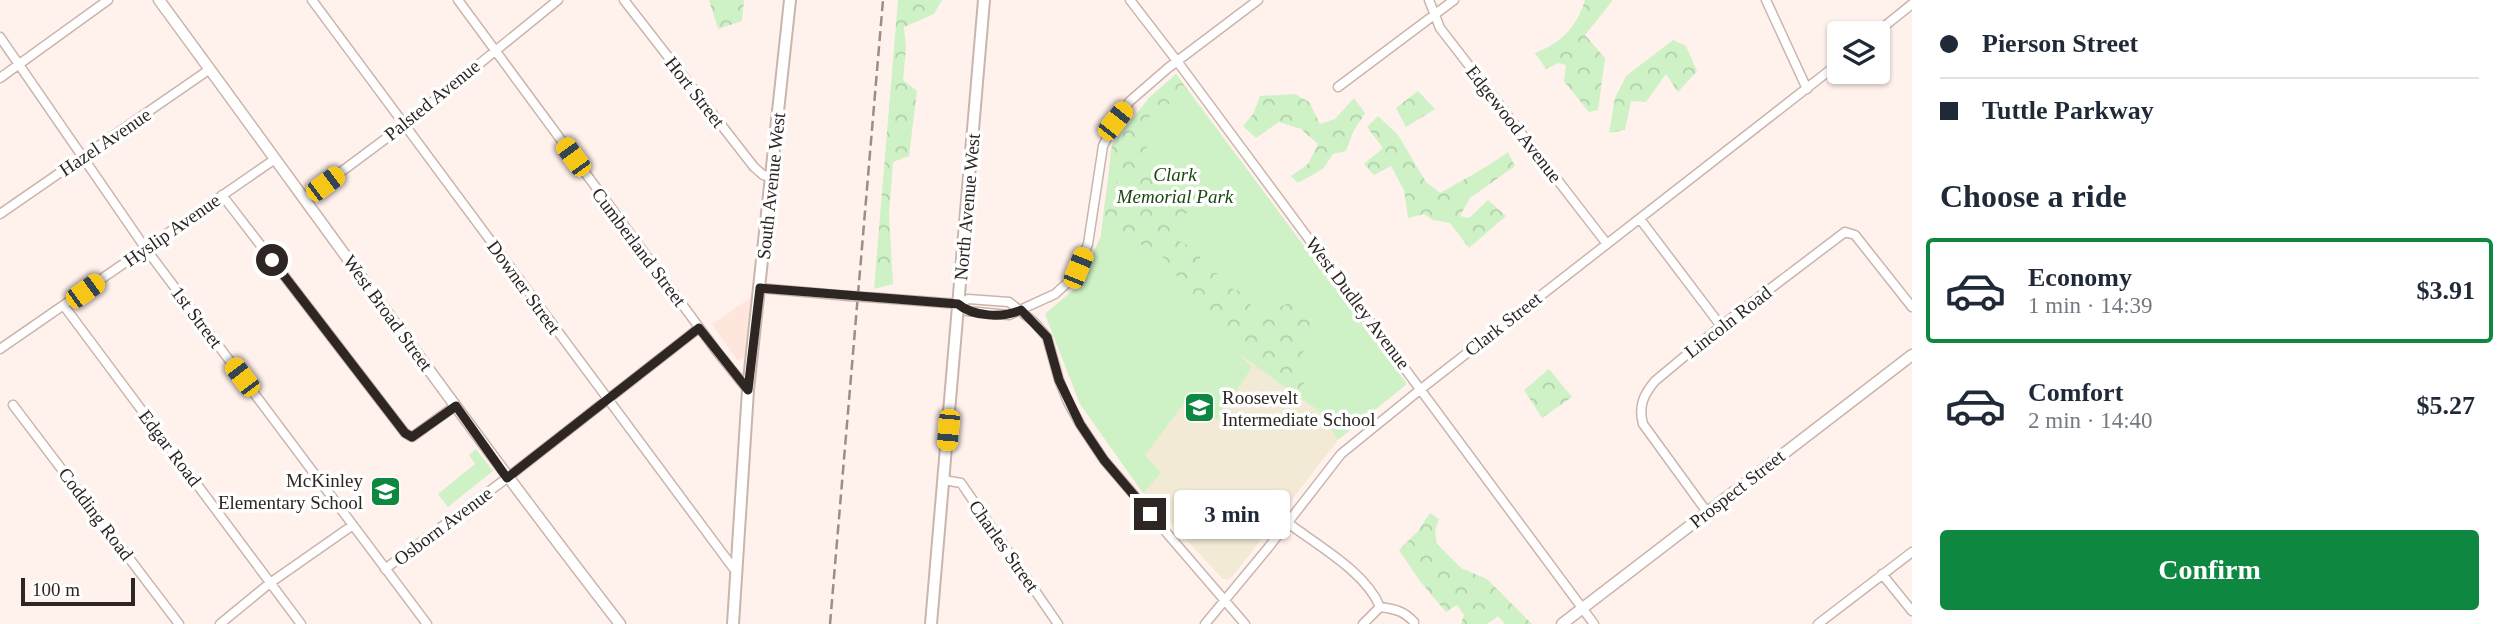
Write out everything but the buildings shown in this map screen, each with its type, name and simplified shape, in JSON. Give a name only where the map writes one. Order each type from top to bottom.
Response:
[{"type":"main road","name":"South Avenue West","points":[[733,624],[748,390],[790,0]]},
{"type":"main road","name":"North Avenue West","points":[[932,624],[984,0]]},
{"type":"street","points":[[0,78],[108,0]]},
{"type":"street","name":"West Broad Street","points":[[159,0],[306,198],[507,478],[620,624]]},
{"type":"street","name":"Downer Street","points":[[312,0],[737,573]]},
{"type":"street","name":"Cumberland Street","points":[[458,0],[699,328],[748,390]]},
{"type":"street","name":"Palsted Avenue","points":[[306,198],[404,125],[558,0]]},
{"type":"street","name":"Hort Street","points":[[624,0],[754,167],[763,175],[771,177]]},
{"type":"street","name":"West Dudley Avenue","points":[[1129,0],[1421,388],[1594,624]]},
{"type":"street","points":[[958,304],[967,311],[1009,315],[1055,294],[1078,268],[1088,244],[1103,146],[1115,121],[1130,101],[1177,61],[1258,0]]},
{"type":"street","name":"Edgewood Avenue","points":[[1429,0],[1440,29],[1607,244]]},
{"type":"street","points":[[1338,87],[1454,0]]},
{"type":"street","points":[[1766,0],[1807,89]]},
{"type":"street","points":[[1890,22],[1912,4]]},
{"type":"street","name":"1st Street","points":[[0,37],[146,249],[428,624]]},
{"type":"street","name":"Hazel Avenue","points":[[0,214],[210,69]]},
{"type":"street","name":"Clark Street","points":[[1205,624],[1341,454],[1421,388],[1827,73]]},
{"type":"street","name":"Hyslip Avenue","points":[[0,349],[275,159]]},
{"type":"street","points":[[222,195],[405,433],[412,437],[456,406]]},
{"type":"street","points":[[1640,219],[1721,326]]},
{"type":"street","name":"Lincoln Road","points":[[1707,512],[1643,424],[1640,407],[1655,381],[1721,326],[1845,232],[1855,235],[1912,307]]},
{"type":"street","points":[[760,288],[958,304],[968,299],[1009,302],[1021,310],[1047,337],[1068,402],[1104,460],[1245,624]]},
{"type":"street","name":"Edgar Road","points":[[64,306],[301,624]]},
{"type":"street","name":"Osborn Avenue","points":[[385,569],[699,328]]},
{"type":"street","name":"Prospect Street","points":[[1562,624],[1912,355]]},
{"type":"street","name":"Codding Road","points":[[13,405],[179,624]]},
{"type":"street","name":"Charles Street","points":[[944,480],[961,483],[1058,624]]},
{"type":"street","points":[[1288,523],[1349,568],[1376,597],[1380,607]]},
{"type":"street","points":[[220,624],[270,583],[353,525]]},
{"type":"street","points":[[1818,624],[1912,552]]},
{"type":"street","points":[[1882,574],[1912,611]]},
{"type":"street","points":[[1380,607],[1407,614],[1414,622]]},
{"type":"street","points":[[1363,624],[1380,607]]},
{"type":"shaded area","name":"Roosevelt Intermediate School","points":[[1101,236],[1230,347],[1320,412],[1338,440],[1232,577],[1226,580],[1143,493],[1080,404],[1045,314],[1079,285]]},
{"type":"shaded area","points":[[753,296],[749,357],[737,360],[712,324]]},
{"type":"green space","points":[[709,0],[744,0],[742,21],[718,29]]},
{"type":"green space","points":[[898,0],[942,0],[934,14],[904,27],[906,48],[903,80],[917,91],[909,156],[893,162],[889,213],[893,284],[874,289]]},
{"type":"green space","points":[[1585,0],[1613,0],[1585,35],[1605,58],[1598,110],[1589,112],[1564,81],[1566,65],[1558,63],[1546,69],[1535,53],[1567,33],[1582,10]]},
{"type":"green space","points":[[1673,40],[1686,46],[1697,71],[1678,92],[1666,74],[1646,102],[1631,101],[1625,130],[1609,133],[1615,98],[1626,76]]},
{"type":"green space","name":"Clark Memorial Park","points":[[1176,74],[1407,384],[1338,440],[1320,412],[1237,352],[1252,367],[1217,420],[1192,396],[1145,455],[1161,473],[1143,493],[1080,404],[1045,314],[1079,285],[1101,236],[1112,145],[1149,98]]},
{"type":"green space","points":[[1176,74],[1188,91],[1149,117],[1141,133],[1158,168],[1160,183],[1171,186],[1186,171],[1201,202],[1178,220],[1179,241],[1200,252],[1201,272],[1217,273],[1225,286],[1247,294],[1255,318],[1296,300],[1316,313],[1302,356],[1313,372],[1300,388],[1290,391],[1230,347],[1156,248],[1101,236],[1105,201],[1114,197],[1119,168],[1110,156],[1112,145],[1149,98]]},
{"type":"green space","points":[[1418,91],[1435,109],[1406,127],[1396,108]]},
{"type":"green space","points":[[1295,94],[1309,102],[1320,124],[1335,119],[1354,98],[1365,113],[1353,132],[1346,151],[1333,154],[1323,169],[1298,183],[1291,176],[1308,164],[1318,144],[1301,129],[1279,122],[1256,138],[1243,126],[1253,114],[1260,96]]},
{"type":"green space","points":[[1378,116],[1398,135],[1426,182],[1440,193],[1508,152],[1515,166],[1470,198],[1460,216],[1469,218],[1488,200],[1506,216],[1469,248],[1450,223],[1433,220],[1424,214],[1408,218],[1404,190],[1391,166],[1374,175],[1364,164],[1383,148],[1367,127]]},
{"type":"green space","points":[[1549,369],[1572,397],[1542,418],[1524,390]]},
{"type":"green space","points":[[476,449],[493,471],[448,507],[438,494],[475,464],[469,455]]},
{"type":"green space","points":[[1430,513],[1439,519],[1435,531],[1437,544],[1461,568],[1487,579],[1532,624],[1505,624],[1498,616],[1487,624],[1461,624],[1464,615],[1457,605],[1446,612],[1419,580],[1399,550],[1418,531]]},
{"type":"railway","points":[[830,624],[883,0]]},
{"type":"place","name":"Roosevelt Intermediate School","points":[[1199,408]]},
{"type":"place","name":"McKinley Elementary School","points":[[386,491]]},
{"type":"route","points":[[272,260],[405,433],[412,437],[456,406],[507,478],[699,328],[748,390],[760,288],[958,304],[967,311],[1009,315],[1021,310],[1047,337],[1059,380],[1080,424],[1104,460],[1150,514]]}]
